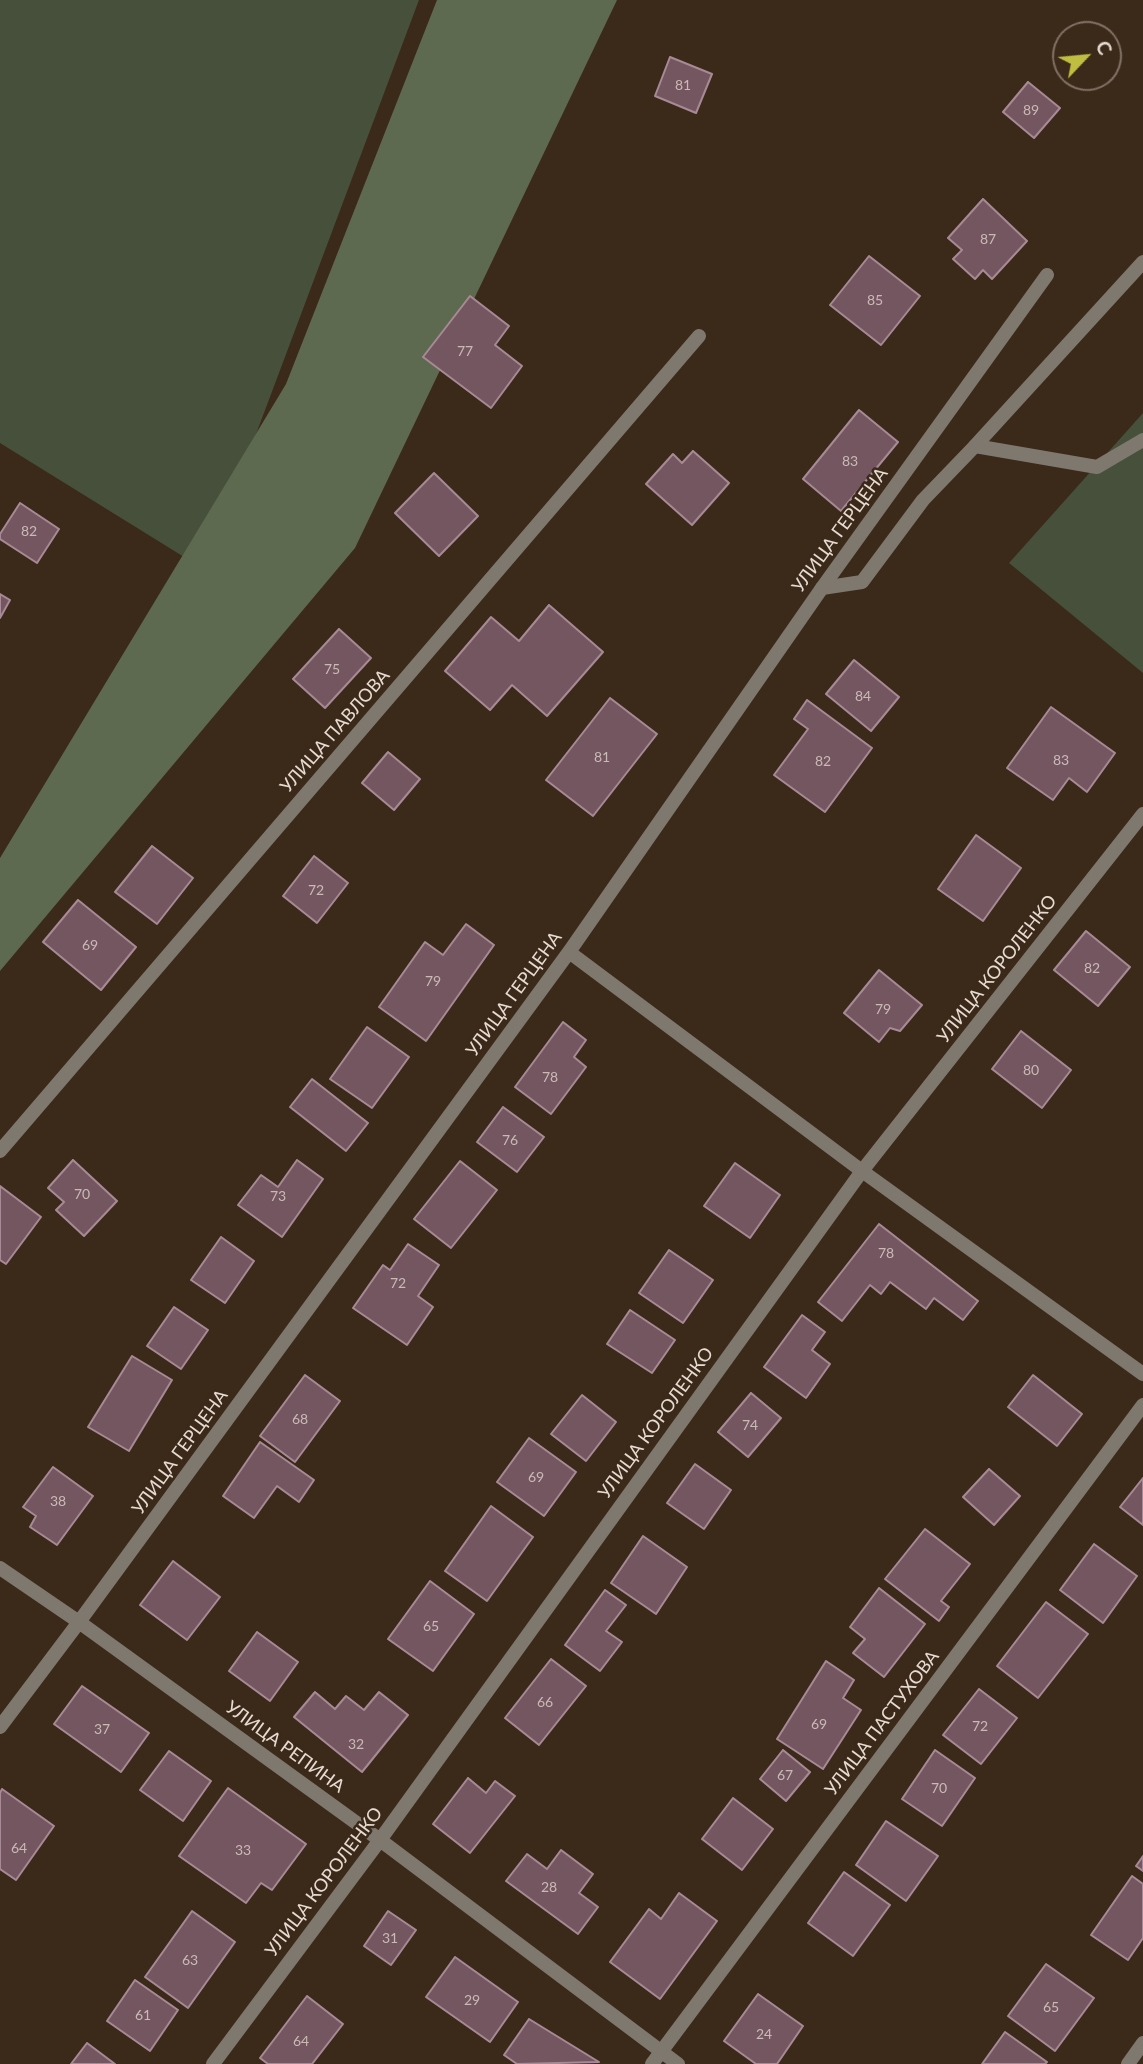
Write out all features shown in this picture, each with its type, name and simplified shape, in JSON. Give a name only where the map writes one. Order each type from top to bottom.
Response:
[{"type":"street","points":[[822,588],[862,582],[923,500],[1143,262]]},
{"type":"street","name":"УЛИЦА ГЕРЦЕНА","points":[[0,1727],[569,952],[822,588],[1047,275]]},
{"type":"street","name":"УЛИЦА ПАВЛОВА","points":[[0,1151],[699,337]]},
{"type":"street","points":[[975,446],[1097,467],[1143,440]]},
{"type":"street","name":"УЛИЦА КОРОЛЕНКО","points":[[213,2064],[380,1840],[862,1171],[1143,814]]},
{"type":"street","points":[[569,952],[862,1171],[1143,1374]]},
{"type":"street","name":"УЛИЦА ПАСТУХОВА","points":[[652,2064],[1143,1405]]},
{"type":"street","name":"УЛИЦА РЕПИНА","points":[[0,1568],[380,1840],[678,2064]]},
{"type":"street","points":[[1128,2064],[1143,2043]]},
{"type":"green space","points":[[0,0],[419,0],[205,570],[0,443]]},
{"type":"green space","points":[[437,0],[617,0],[355,548],[0,971],[0,858],[286,384]]},
{"type":"green space","points":[[1143,413],[1143,673],[1009,563]]},
{"type":"building","points":[[670,57],[712,74],[696,113],[655,96]]},
{"type":"building","points":[[1028,82],[1060,108],[1034,138],[1003,112]]},
{"type":"building","points":[[983,199],[1027,241],[992,279],[983,270],[975,279],[953,259],[962,250],[948,238]]},
{"type":"building","points":[[869,256],[920,296],[881,345],[830,305]]},
{"type":"building","points":[[470,296],[509,326],[495,345],[522,366],[491,408],[423,357]]},
{"type":"building","points":[[859,410],[898,442],[841,511],[803,479]]},
{"type":"building","points":[[693,451],[729,483],[692,525],[646,484],[673,454],[682,463]]},
{"type":"building","points":[[434,473],[478,516],[439,556],[395,513]]},
{"type":"building","points":[[20,503],[59,529],[37,563],[0,539],[0,534]]},
{"type":"building","points":[[0,594],[10,600],[0,618]]},
{"type":"building","points":[[549,605],[603,652],[547,716],[512,685],[490,710],[445,671],[491,617],[519,641]]},
{"type":"building","points":[[339,629],[371,658],[325,708],[293,679]]},
{"type":"building","points":[[854,660],[899,697],[871,731],[826,694]]},
{"type":"building","points":[[610,698],[657,734],[593,816],[546,780]]},
{"type":"building","points":[[807,700],[872,748],[825,812],[774,775],[808,729],[794,719]]},
{"type":"building","points":[[1051,707],[1115,753],[1087,792],[1069,778],[1053,800],[1007,768]]},
{"type":"building","points":[[388,752],[420,779],[394,810],[362,783]]},
{"type":"building","points":[[976,835],[1021,868],[983,921],[938,889]]},
{"type":"building","points":[[152,846],[193,878],[157,924],[115,892]]},
{"type":"building","points":[[314,856],[348,883],[317,923],[283,896]]},
{"type":"building","points":[[78,900],[136,947],[101,990],[43,942]]},
{"type":"building","points":[[466,924],[494,945],[426,1041],[379,1007],[425,942],[443,955]]},
{"type":"building","points":[[1086,931],[1130,967],[1098,1006],[1054,970]]},
{"type":"building","points":[[879,970],[922,1005],[900,1031],[890,1028],[879,1042],[844,1013]]},
{"type":"building","points":[[563,1022],[586,1040],[574,1057],[586,1067],[551,1114],[515,1087]]},
{"type":"building","points":[[367,1027],[409,1057],[372,1108],[330,1079]]},
{"type":"building","points":[[1021,1031],[1071,1070],[1042,1108],[992,1069]]},
{"type":"building","points":[[312,1079],[368,1123],[346,1151],[290,1107]]},
{"type":"building","points":[[503,1107],[544,1137],[517,1172],[477,1142]]},
{"type":"building","points":[[73,1160],[117,1201],[84,1236],[56,1210],[64,1202],[48,1188]]},
{"type":"building","points":[[297,1160],[323,1179],[282,1237],[238,1205],[261,1175],[278,1187]]},
{"type":"building","points":[[460,1161],[497,1190],[451,1248],[414,1219]]},
{"type":"building","points":[[735,1163],[780,1195],[750,1238],[704,1206]]},
{"type":"building","points":[[0,1186],[41,1217],[6,1264],[0,1260]]},
{"type":"building","points":[[879,1224],[978,1301],[963,1320],[934,1298],[926,1309],[890,1282],[881,1294],[870,1285],[842,1321],[818,1302]]},
{"type":"building","points":[[221,1237],[254,1261],[225,1303],[191,1280]]},
{"type":"building","points":[[408,1244],[439,1265],[418,1296],[433,1307],[407,1345],[353,1308],[383,1265],[390,1270]]},
{"type":"building","points":[[669,1250],[713,1280],[683,1323],[639,1293]]},
{"type":"building","points":[[174,1307],[208,1330],[181,1369],[147,1346]]},
{"type":"building","points":[[630,1310],[675,1340],[652,1373],[607,1344]]},
{"type":"building","points":[[802,1315],[825,1332],[812,1350],[830,1364],[806,1398],[764,1367]]},
{"type":"building","points":[[132,1356],[172,1380],[129,1451],[88,1427]]},
{"type":"building","points":[[305,1375],[340,1401],[295,1462],[260,1436]]},
{"type":"building","points":[[1033,1375],[1082,1414],[1057,1446],[1008,1407]]},
{"type":"building","points":[[751,1393],[781,1418],[748,1457],[718,1432]]},
{"type":"building","points":[[582,1395],[616,1422],[586,1461],[551,1434]]},
{"type":"building","points":[[529,1438],[576,1472],[544,1516],[497,1482]]},
{"type":"building","points":[[260,1442],[314,1480],[299,1502],[277,1486],[254,1518],[223,1496]]},
{"type":"building","points":[[695,1464],[731,1490],[704,1529],[667,1503]]},
{"type":"building","points":[[53,1467],[93,1496],[57,1545],[30,1527],[36,1516],[23,1507]]},
{"type":"building","points":[[989,1469],[1020,1496],[994,1525],[963,1497]]},
{"type":"building","points":[[1143,1478],[1143,1525],[1120,1507]]},
{"type":"building","points":[[491,1506],[533,1537],[487,1601],[445,1571]]},
{"type":"building","points":[[925,1529],[970,1564],[941,1601],[949,1607],[939,1621],[885,1579]]},
{"type":"building","points":[[643,1536],[687,1567],[656,1614],[611,1583]]},
{"type":"building","points":[[1094,1544],[1137,1576],[1103,1623],[1060,1590]]},
{"type":"building","points":[[173,1561],[220,1597],[187,1640],[140,1605]]},
{"type":"building","points":[[430,1581],[474,1614],[433,1671],[388,1639]]},
{"type":"building","points":[[879,1588],[925,1624],[884,1677],[853,1653],[865,1639],[850,1627]]},
{"type":"building","points":[[605,1590],[626,1605],[606,1631],[622,1642],[600,1671],[565,1645]]},
{"type":"building","points":[[1046,1602],[1088,1634],[1038,1698],[997,1666]]},
{"type":"building","points":[[257,1632],[298,1662],[270,1701],[229,1671]]},
{"type":"building","points":[[551,1659],[586,1686],[539,1745],[505,1718]]},
{"type":"building","points":[[826,1661],[854,1680],[843,1698],[861,1710],[823,1769],[777,1739]]},
{"type":"building","points":[[82,1686],[149,1733],[121,1772],[54,1724]]},
{"type":"building","points":[[979,1689],[1017,1718],[981,1764],[943,1735]]},
{"type":"building","points":[[315,1692],[335,1709],[346,1696],[364,1710],[379,1692],[408,1715],[362,1772],[294,1717]]},
{"type":"building","points":[[783,1750],[810,1772],[786,1801],[760,1779]]},
{"type":"building","points":[[935,1750],[975,1778],[942,1826],[902,1799]]},
{"type":"building","points":[[169,1751],[211,1781],[183,1821],[140,1790]]},
{"type":"building","points":[[468,1778],[486,1793],[495,1781],[515,1796],[470,1853],[433,1824]]},
{"type":"building","points":[[228,1788],[306,1844],[272,1890],[261,1883],[246,1903],[179,1856]]},
{"type":"building","points":[[2,1789],[54,1826],[16,1880],[0,1869]]},
{"type":"building","points":[[733,1798],[773,1829],[742,1870],[702,1839]]},
{"type":"building","points":[[886,1821],[938,1856],[906,1901],[856,1865]]},
{"type":"building","points":[[561,1850],[593,1874],[579,1893],[598,1907],[578,1934],[506,1881],[527,1854],[547,1869]]},
{"type":"building","points":[[1143,1856],[1143,1871],[1136,1866]]},
{"type":"building","points":[[844,1872],[890,1905],[853,1956],[808,1923]]},
{"type":"building","points":[[1132,1876],[1143,1884],[1143,1938],[1128,1960],[1091,1935]]},
{"type":"building","points":[[679,1893],[717,1921],[660,1999],[610,1962],[649,1909],[661,1919]]},
{"type":"building","points":[[192,1911],[235,1942],[188,2008],[145,1977]]},
{"type":"building","points":[[388,1911],[416,1930],[391,1965],[364,1946]]},
{"type":"building","points":[[455,1957],[518,2002],[490,2042],[426,1997]]},
{"type":"building","points":[[1046,1964],[1094,1998],[1055,2051],[1008,2016]]},
{"type":"building","points":[[135,1980],[178,2010],[150,2051],[107,2021]]},
{"type":"building","points":[[758,1994],[803,2026],[777,2064],[756,2064],[724,2041]]},
{"type":"building","points":[[307,1996],[343,2024],[312,2064],[268,2064],[260,2058]]},
{"type":"building","points":[[529,2019],[599,2062],[517,2064],[504,2055]]},
{"type":"building","points":[[1005,2032],[1047,2062],[982,2064]]},
{"type":"building","points":[[87,2043],[115,2064],[71,2064]]}]
